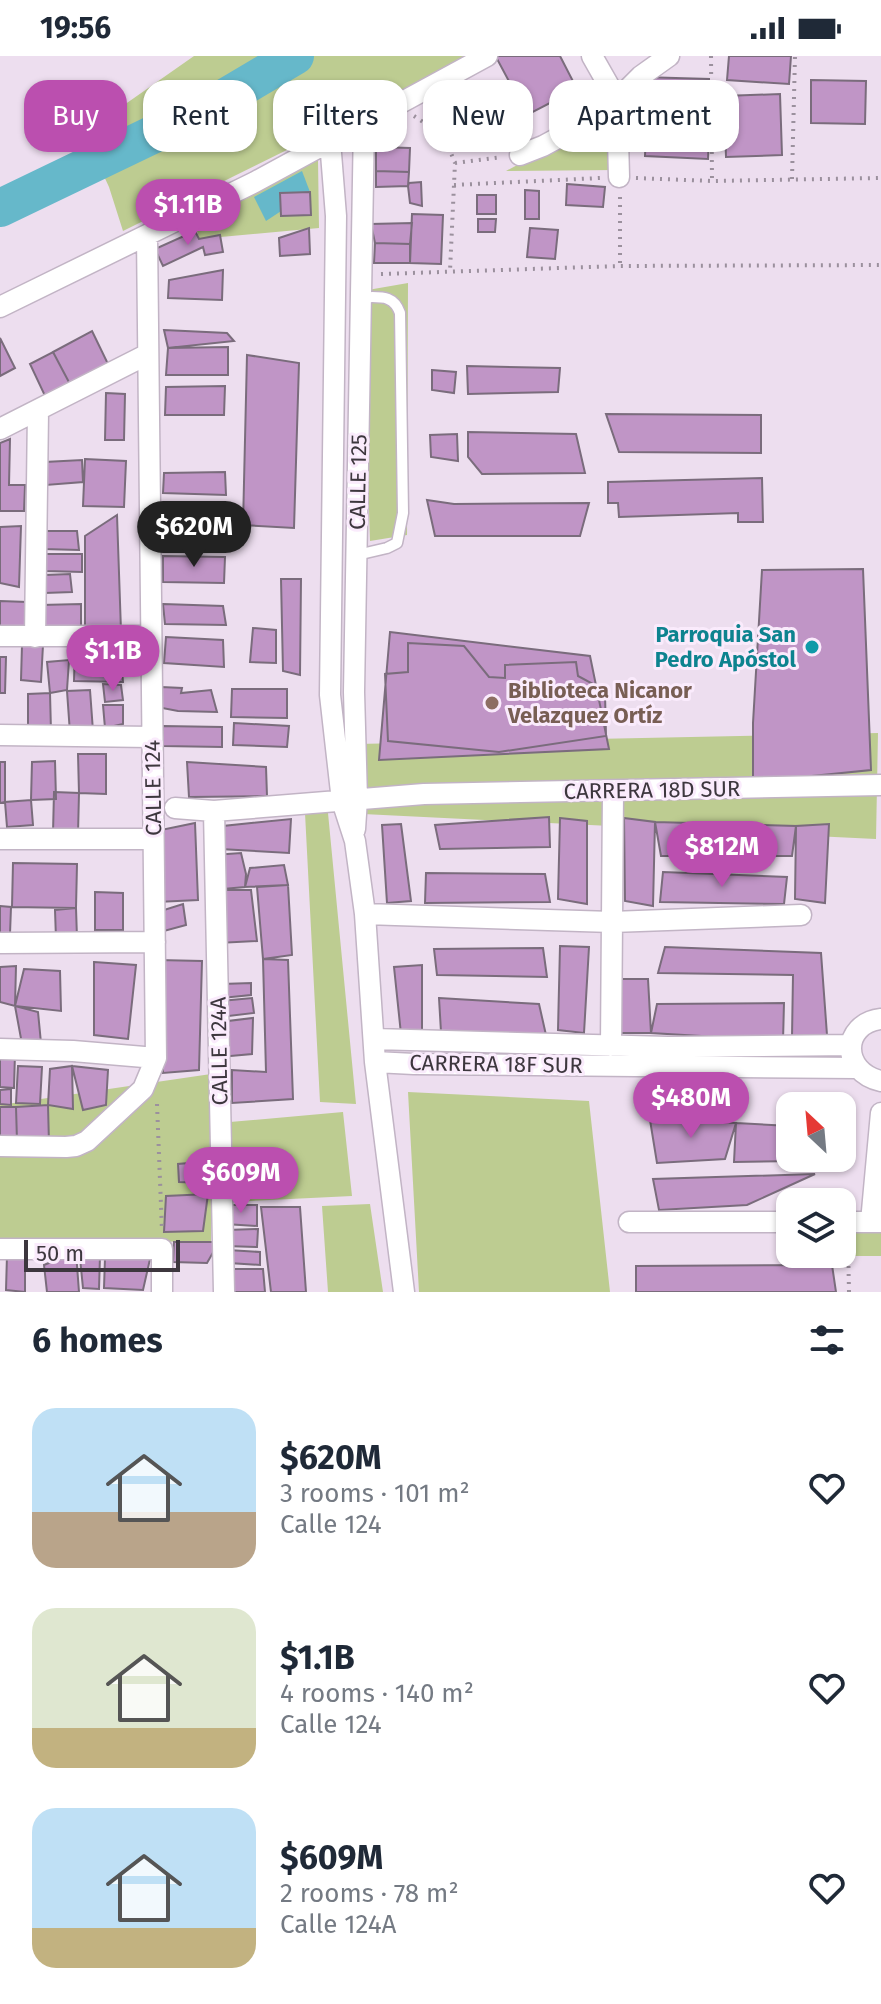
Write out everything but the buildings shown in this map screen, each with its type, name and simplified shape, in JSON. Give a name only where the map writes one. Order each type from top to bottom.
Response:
[{"type":"street","points":[[407,100],[487,56]]},
{"type":"street","points":[[592,56],[606,80]]},
{"type":"street","points":[[637,80],[669,56]]},
{"type":"street","points":[[520,155],[549,143]]},
{"type":"street","points":[[0,307],[310,152]]},
{"type":"street","name":"CALLE 125","points":[[331,152],[336,216],[330,695],[365,914],[375,1062],[404,1292]]},
{"type":"street","name":"CALLE 125","points":[[349,800],[354,692],[363,152]]},
{"type":"street","points":[[618,152],[619,177]]},
{"type":"street","name":"CALLE 124","points":[[147,235],[156,1058]]},
{"type":"street","points":[[0,429],[148,354]]},
{"type":"street","points":[[35,637],[38,411]]},
{"type":"street","points":[[0,636],[151,636]]},
{"type":"street","points":[[0,735],[152,737]]},
{"type":"street","name":"CARRERA 18D SUR","points":[[175,808],[214,811],[424,794],[881,785]]},
{"type":"street","name":"CARRERA 18D SUR","points":[[424,794],[829,789]]},
{"type":"street","points":[[611,1046],[613,792]]},
{"type":"street","name":"CALLE 124A","points":[[214,811],[224,1292]]},
{"type":"street","points":[[0,839],[153,839]]},
{"type":"street","points":[[365,914],[612,922],[801,915]]},
{"type":"street","points":[[0,943],[155,942]]},
{"type":"street","points":[[881,1019],[866,1023],[859,1029],[851,1045],[857,1068],[881,1081]]},
{"type":"street","name":"CARRERA 18F SUR","points":[[374,1039],[668,1047],[851,1045]]},
{"type":"street","points":[[0,1049],[156,1058],[143,1089],[87,1141],[66,1147],[0,1146]]},
{"type":"street","name":"CARRERA 18F SUR","points":[[375,1062],[857,1068]]},
{"type":"street","points":[[856,1219],[877,1212],[881,1113]]},
{"type":"street","points":[[629,1222],[776,1222]]},
{"type":"street","points":[[0,1249],[162,1249],[162,1292]]},
{"type":"lane","points":[[357,555],[397,543],[403,513],[400,313],[388,298],[361,297]]},
{"type":"path","points":[[711,56],[712,181]]},
{"type":"path","points":[[792,179],[795,56]]},
{"type":"path","points":[[407,111],[444,136],[455,163],[450,271]]},
{"type":"path","points":[[455,163],[520,155]]},
{"type":"path","points":[[619,177],[620,266]]},
{"type":"path","points":[[454,185],[619,177],[712,181],[881,178]]},
{"type":"path","points":[[361,275],[620,266],[881,265]]},
{"type":"path","points":[[156,1058],[162,1249]]},
{"type":"path","points":[[848,1268],[849,1292]]},
{"type":"green space","points":[[194,56],[477,56],[423,80],[407,91],[407,80],[273,80],[273,152],[283,152],[123,231],[109,187],[93,152],[127,152],[127,103],[143,92],[143,152],[257,152],[257,80],[160,80]]},
{"type":"green space","points":[[549,148],[549,152],[616,152],[617,170],[506,171]]},
{"type":"green space","points":[[318,160],[319,228],[199,239],[195,222]]},
{"type":"green space","points":[[408,283],[407,535],[370,541],[362,291]]},
{"type":"green space","points":[[878,733],[876,839],[363,814],[357,744]]},
{"type":"green space","points":[[305,813],[328,813],[356,1104],[320,1102]]},
{"type":"green space","points":[[211,1074],[211,1242],[0,1240],[0,1105]]},
{"type":"green space","points":[[408,1092],[589,1101],[610,1292],[419,1292]]},
{"type":"green space","points":[[343,1112],[352,1196],[230,1202],[230,1122]]},
{"type":"green space","points":[[370,1204],[383,1292],[328,1292],[322,1206]]},
{"type":"green space","points":[[856,1226],[881,1226],[881,1256],[856,1256]]},
{"type":"water","points":[[302,171],[310,192],[266,221],[254,197]]},
{"type":"waterway","points":[[0,208],[202,111],[295,56]]},
{"type":"place","name":"Parroquia San Pedro Apóstol","points":[[812,647]]},
{"type":"place","name":"Biblioteca Nicanor Velazquez Ortíz","points":[[492,703]]}]
